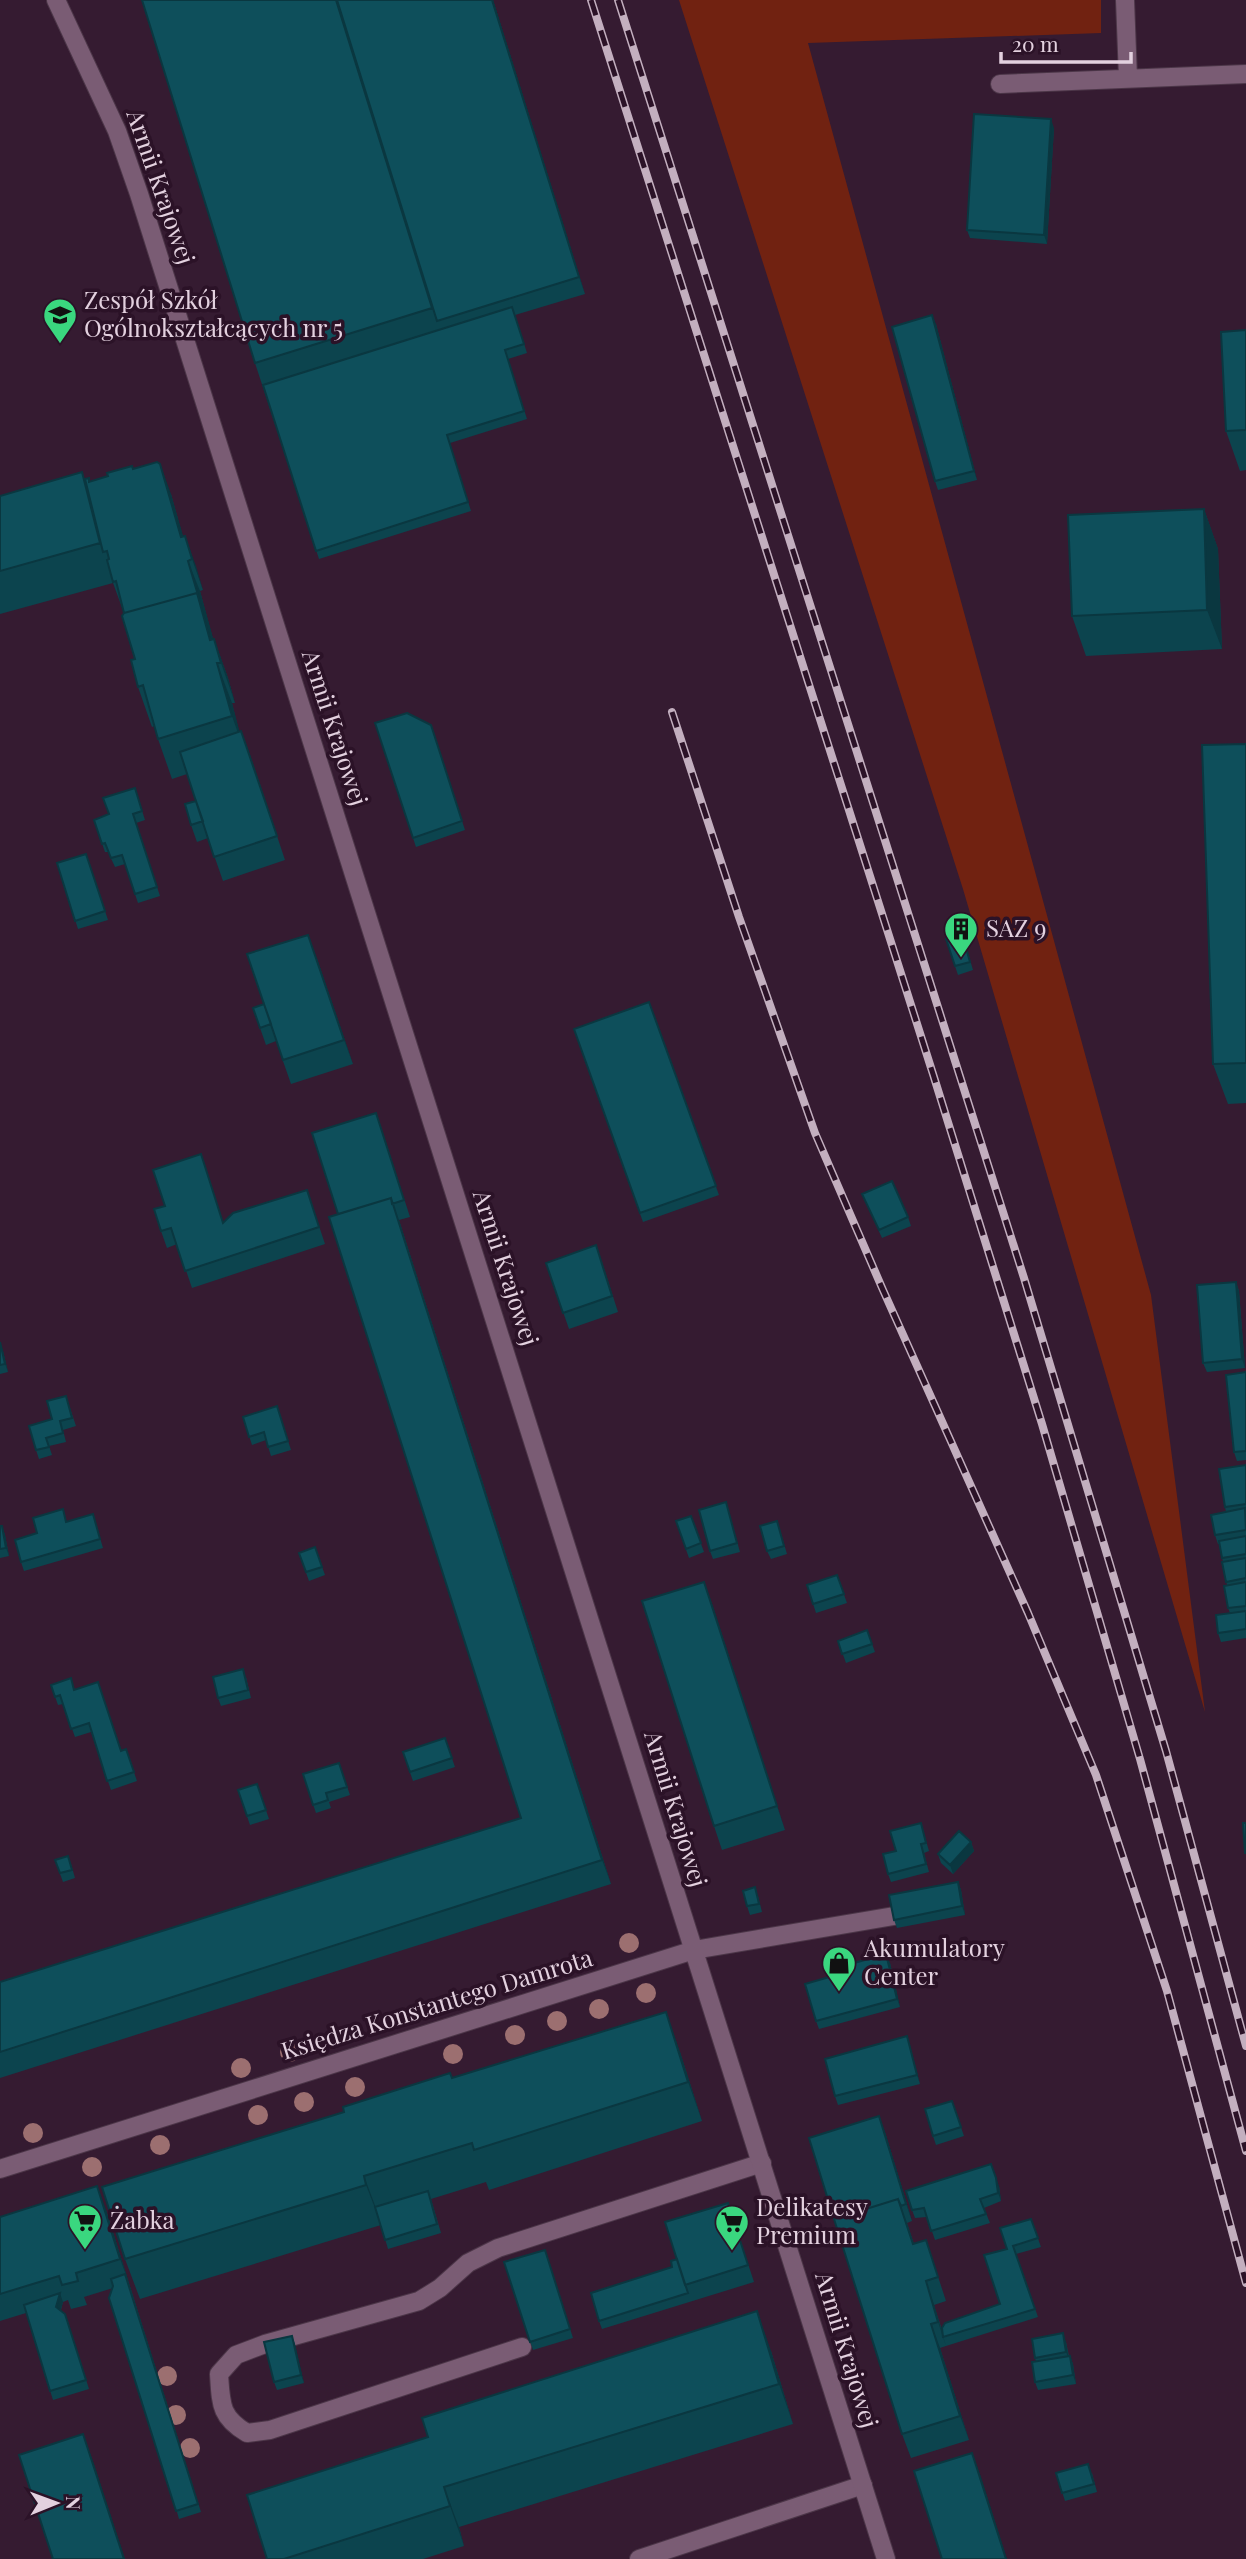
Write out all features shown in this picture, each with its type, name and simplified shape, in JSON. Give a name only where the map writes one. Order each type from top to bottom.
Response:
[{"type":"street","name":"Armii Krajowej","points":[[56,0],[117,131],[139,194],[886,2559]]},
{"type":"street","points":[[1125,0],[1128,78]]},
{"type":"street","points":[[1000,84],[1246,74]]},
{"type":"street","name":"Księdza Konstantego Damrota","points":[[0,2169],[694,1950],[894,1916]]},
{"type":"street","points":[[522,2347],[270,2430],[247,2433],[229,2423],[221,2400],[219,2374],[236,2355],[265,2344],[419,2301],[440,2288],[468,2263],[498,2248],[762,2163]]},
{"type":"street","points":[[639,2559],[863,2485]]},
{"type":"shaded area","points":[[679,0],[1101,0],[1101,33],[808,43],[1151,1295],[1205,1712],[963,889]]},
{"type":"building","points":[[142,0],[336,0],[432,308],[255,363]]},
{"type":"building","points":[[337,0],[492,0],[579,277],[437,321]]},
{"type":"building","points":[[974,114],[1051,119],[1044,235],[967,230]]},
{"type":"building","points":[[512,307],[524,344],[505,350],[524,411],[447,435],[468,502],[316,551],[263,385]]},
{"type":"building","points":[[932,315],[974,471],[935,481],[892,327]]},
{"type":"building","points":[[1246,330],[1246,430],[1226,431],[1221,332]]},
{"type":"building","points":[[157,462],[160,464],[181,537],[185,536],[192,559],[188,561],[200,602],[197,593],[124,613],[116,581],[113,582],[107,551],[103,552],[85,479],[89,478],[89,482],[108,476],[107,473]]},
{"type":"building","points":[[82,472],[100,543],[0,571],[0,496]]},
{"type":"building","points":[[1204,509],[1207,610],[1072,616],[1068,515]]},
{"type":"building","points":[[197,593],[210,640],[214,639],[221,663],[217,663],[232,716],[158,739],[143,685],[138,687],[131,660],[135,659],[122,616],[124,613]]},
{"type":"building","points":[[407,713],[431,725],[462,821],[413,838],[375,723]]},
{"type":"building","points":[[241,731],[277,836],[214,857],[180,752]]},
{"type":"building","points":[[1246,744],[1246,1063],[1213,1064],[1202,745]]},
{"type":"building","points":[[135,788],[142,811],[133,814],[157,887],[135,894],[122,855],[111,858],[105,843],[102,844],[94,820],[109,814],[103,798]]},
{"type":"building","points":[[196,801],[203,821],[191,825],[185,804]]},
{"type":"building","points":[[86,854],[105,911],[75,921],[57,863]]},
{"type":"building","name":"SAZ 9","points":[[962,934],[970,962],[955,966],[946,939]]},
{"type":"building","points":[[308,935],[344,1040],[283,1060],[247,954]]},
{"type":"building","points":[[649,1002],[716,1186],[640,1213],[574,1029]]},
{"type":"building","points":[[264,1004],[271,1024],[260,1028],[253,1008]]},
{"type":"building","points":[[376,1113],[404,1200],[392,1204],[391,1198],[338,1214],[312,1133]]},
{"type":"building","points":[[201,1154],[223,1223],[233,1213],[307,1190],[319,1227],[185,1271],[171,1228],[161,1231],[154,1209],[165,1206],[153,1170]]},
{"type":"building","points":[[892,1181],[908,1217],[879,1230],[862,1194]]},
{"type":"building","points":[[391,1198],[602,1860],[0,2052],[0,1982],[521,1818],[329,1217]]},
{"type":"building","points":[[596,1245],[612,1296],[563,1313],[546,1263]]},
{"type":"building","points":[[1236,1282],[1242,1359],[1203,1363],[1197,1285]]},
{"type":"building","points":[[0,1342],[5,1364],[0,1365]]},
{"type":"building","points":[[1246,1372],[1246,1451],[1234,1452],[1226,1375]]},
{"type":"building","points":[[66,1396],[72,1418],[60,1421],[63,1433],[46,1438],[49,1447],[36,1450],[29,1426],[52,1419],[47,1401]]},
{"type":"building","points":[[277,1406],[288,1441],[268,1447],[264,1432],[249,1437],[243,1417]]},
{"type":"building","points":[[1246,1465],[1246,1504],[1225,1507],[1219,1469]]},
{"type":"building","points":[[726,1502],[737,1543],[710,1551],[699,1510]]},
{"type":"building","points":[[1245,1508],[1246,1530],[1215,1535],[1211,1515]]},
{"type":"building","points":[[63,1509],[66,1522],[93,1514],[100,1539],[21,1562],[15,1540],[37,1533],[33,1518]]},
{"type":"building","points":[[691,1516],[701,1543],[686,1549],[676,1521]]},
{"type":"building","points":[[777,1521],[784,1546],[767,1551],[760,1526]]},
{"type":"building","points":[[0,1526],[6,1548],[0,1549]]},
{"type":"building","points":[[1246,1536],[1246,1554],[1222,1558],[1219,1541]]},
{"type":"building","points":[[315,1547],[322,1567],[306,1572],[299,1553]]},
{"type":"building","points":[[1246,1558],[1246,1578],[1226,1582],[1222,1562]]},
{"type":"building","points":[[837,1575],[844,1594],[813,1604],[807,1585]]},
{"type":"building","points":[[704,1582],[777,1806],[714,1826],[642,1601]]},
{"type":"building","points":[[1246,1582],[1246,1606],[1228,1608],[1224,1586]]},
{"type":"building","points":[[1246,1611],[1246,1629],[1218,1633],[1216,1615]]},
{"type":"building","points":[[867,1630],[872,1644],[842,1654],[838,1641]]},
{"type":"building","points":[[243,1669],[248,1690],[218,1698],[213,1677]]},
{"type":"building","points":[[71,1678],[74,1690],[98,1682],[121,1751],[126,1749],[134,1772],[107,1781],[89,1723],[71,1729],[60,1695],[55,1697],[51,1685]]},
{"type":"building","points":[[445,1738],[452,1758],[410,1772],[403,1752]]},
{"type":"building","points":[[339,1763],[347,1787],[326,1793],[328,1800],[313,1805],[303,1774]]},
{"type":"building","points":[[257,1784],[266,1810],[247,1816],[238,1790]]},
{"type":"building","points":[[921,1823],[926,1843],[921,1844],[926,1864],[888,1874],[883,1854],[896,1851],[890,1831]]},
{"type":"building","points":[[1243,1823],[1246,1823],[1246,1853],[1245,1853]]},
{"type":"building","points":[[959,1831],[971,1842],[950,1865],[938,1854]]},
{"type":"building","points":[[68,1856],[72,1870],[60,1873],[55,1860]]},
{"type":"building","points":[[958,1882],[962,1906],[894,1920],[889,1895]]},
{"type":"building","points":[[755,1887],[759,1904],[747,1906],[743,1891]]},
{"type":"building","points":[[886,1954],[897,1999],[816,2021],[805,1984],[850,1971],[847,1965]]},
{"type":"building","points":[[666,2012],[688,2082],[474,2150],[472,2143],[364,2176],[366,2185],[125,2259],[102,2187],[344,2112],[343,2107],[450,2073],[452,2078]]},
{"type":"building","points":[[907,2036],[917,2075],[835,2096],[825,2059]]},
{"type":"building","points":[[952,2101],[961,2127],[933,2136],[925,2109]]},
{"type":"building","points":[[879,2116],[906,2204],[901,2206],[898,2199],[834,2219],[809,2138]]},
{"type":"building","points":[[991,2164],[998,2193],[980,2199],[986,2214],[931,2231],[924,2208],[912,2210],[906,2191]]},
{"type":"building","points":[[97,2186],[120,2259],[76,2273],[78,2281],[62,2285],[59,2276],[0,2294],[0,2217]]},
{"type":"building","points":[[428,2191],[437,2224],[385,2240],[375,2207]]},
{"type":"building","points":[[898,2199],[913,2244],[926,2240],[938,2277],[926,2281],[938,2322],[931,2324],[960,2416],[902,2434],[834,2219]]},
{"type":"building","points":[[728,2203],[748,2265],[685,2285],[665,2222]]},
{"type":"building","points":[[1031,2219],[1038,2238],[1013,2246],[1035,2309],[943,2337],[942,2328],[945,2323],[1000,2304],[984,2255],[1007,2249],[1000,2228]]},
{"type":"building","points":[[545,2250],[570,2329],[530,2342],[504,2262]]},
{"type":"building","points":[[677,2259],[688,2293],[599,2321],[591,2293],[672,2267],[671,2261]]},
{"type":"building","points":[[125,2274],[198,2504],[176,2511],[109,2298],[113,2286],[111,2279]]},
{"type":"building","points":[[60,2293],[56,2307],[65,2314],[86,2380],[50,2391],[24,2305]]},
{"type":"building","points":[[757,2311],[779,2384],[444,2487],[450,2506],[284,2559],[267,2559],[247,2495],[428,2437],[422,2418]]},
{"type":"building","points":[[1063,2333],[1066,2352],[1035,2358],[1032,2339]]},
{"type":"building","points":[[292,2336],[301,2375],[274,2382],[264,2342]]},
{"type":"building","points":[[1070,2356],[1073,2375],[1035,2382],[1032,2362]]},
{"type":"building","points":[[83,2434],[124,2559],[53,2559],[19,2455]]},
{"type":"building","points":[[972,2453],[1006,2559],[942,2559],[914,2471]]},
{"type":"building","points":[[1088,2464],[1094,2484],[1062,2493],[1056,2473]]},
{"type":"railway","points":[[591,0],[1042,1424],[1140,1759],[1246,2151]]},
{"type":"railway","points":[[618,0],[1024,1278],[1166,1751],[1246,2046]]},
{"type":"railway","points":[[672,712],[739,917],[815,1133],[1028,1613],[1096,1775],[1167,1991],[1246,2283]]},
{"type":"place","name":"Zespół Szkół Ogólnokształcących nr 5","points":[[60,345]]},
{"type":"place","name":"SAZ 9","points":[[961,959]]},
{"type":"place","name":"Akumulatory Center","points":[[839,1993]]},
{"type":"place","name":"Żabka","points":[[85,2251]]},
{"type":"place","name":"Delikatesy Premium","points":[[732,2252]]}]
